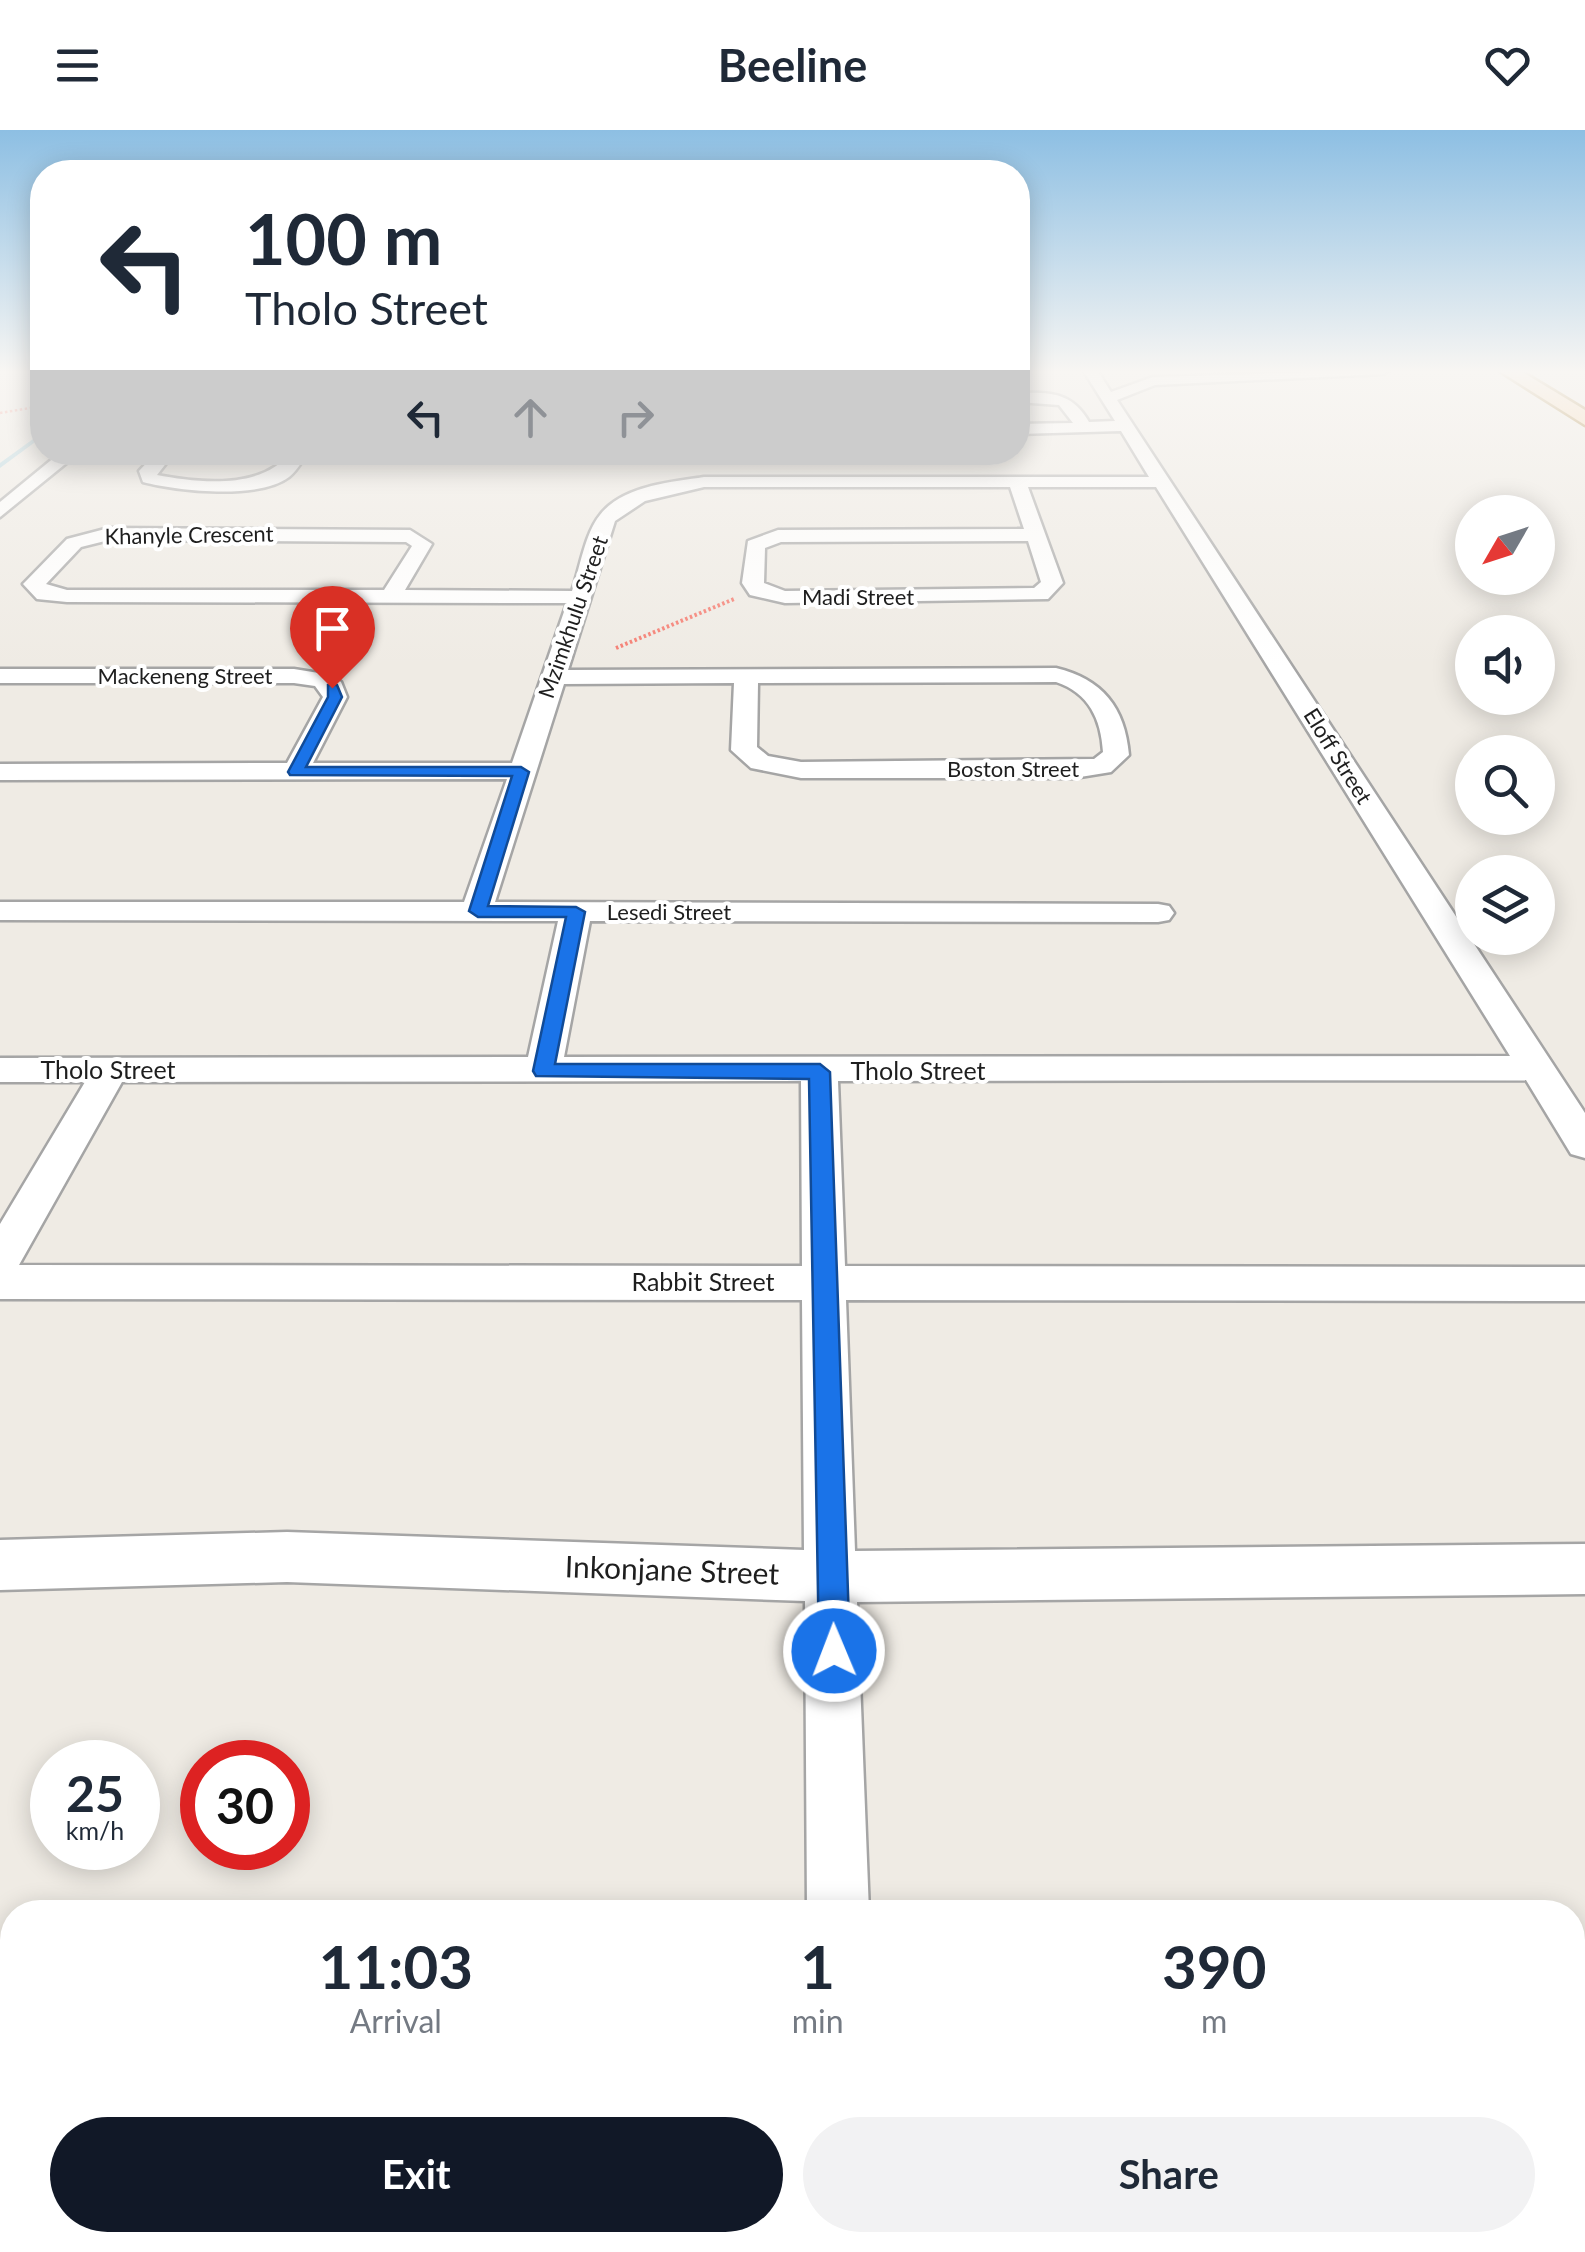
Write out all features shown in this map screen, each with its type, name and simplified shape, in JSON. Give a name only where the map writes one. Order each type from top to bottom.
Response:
[{"type":"street","points":[[0,512],[52,469]]},
{"type":"street","points":[[150,469],[149,478],[168,482],[261,481],[286,469]]},
{"type":"street","name":"Eloff Street","points":[[1155,469],[1585,1144]]},
{"type":"street","name":"Mzimkhulu Street","points":[[478,911],[606,519],[618,507],[660,491],[718,482],[1164,482]]},
{"type":"street","name":"Madi Street","points":[[758,590],[785,597],[1040,594],[1052,583],[1016,482]]},
{"type":"street","name":"Khanyle Crescent","points":[[391,595],[421,550],[422,544],[410,536],[109,534],[74,544],[34,584],[45,594],[67,596],[582,596]]},
{"type":"street","points":[[758,590],[753,583],[755,545],[778,536],[1035,535]]},
{"type":"street","name":"Mackeneng Street","points":[[0,676],[294,676],[322,680],[332,688],[335,697],[296,772]]},
{"type":"street","name":"Boston Street","points":[[554,677],[746,676],[1068,677],[1098,694],[1116,755],[1102,766],[1074,770],[774,767],[744,750],[746,676]]},
{"type":"street","points":[[0,772],[521,772]]},
{"type":"street","name":"Lesedi Street","points":[[0,911],[1158,913]]},
{"type":"street","points":[[543,1071],[576,912]]},
{"type":"street","name":"Tholo Street","points":[[0,1070],[820,1072],[1537,1068]]},
{"type":"street","points":[[0,1261],[111,1069]]},
{"type":"street","points":[[820,1072],[834,1576],[838,1900]]},
{"type":"street","name":"Rabbit Street","points":[[0,1282],[1585,1284]]},
{"type":"street","name":"Inkonjane Street","points":[[0,1564],[287,1557],[834,1576],[1585,1569]]},
{"type":"path","points":[[554,677],[639,637],[758,590]]},
{"type":"route","points":[[332,688],[335,697],[296,772],[521,772],[478,911],[576,912],[543,1071],[820,1072],[834,1651]]}]
